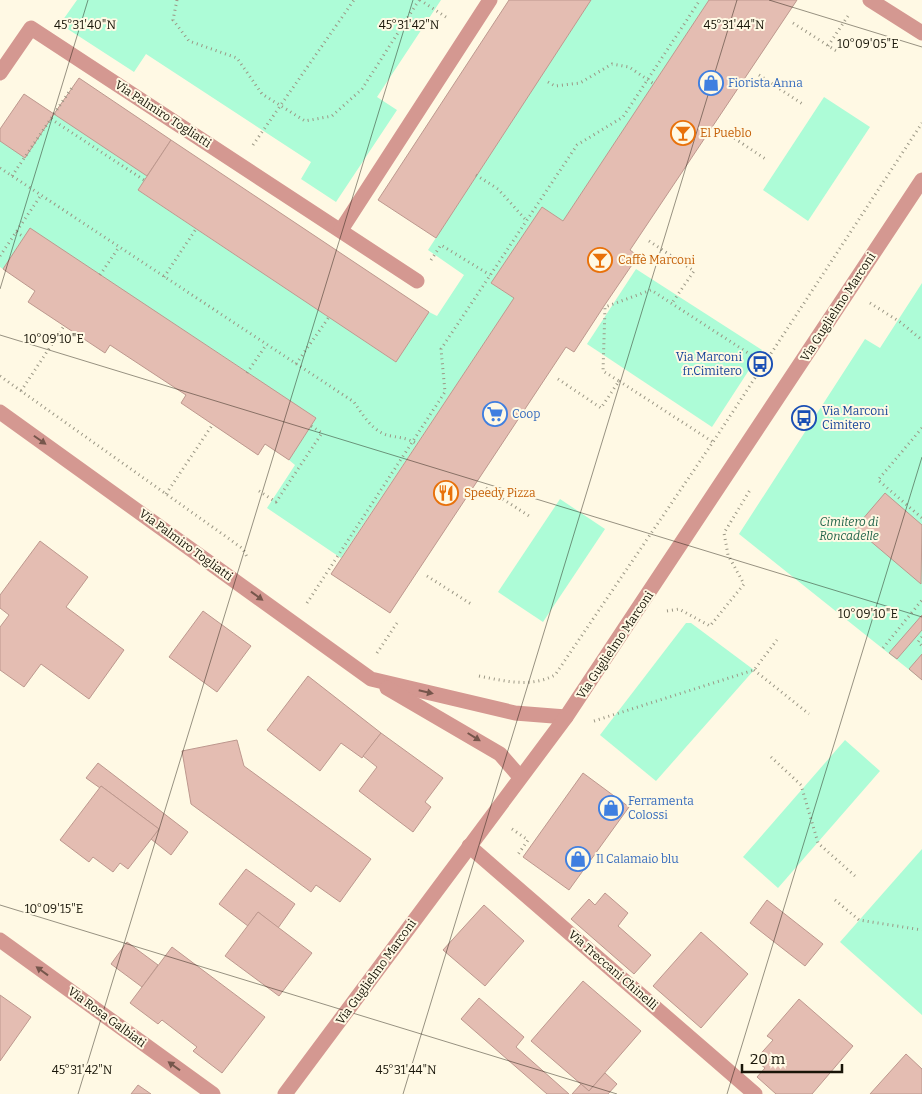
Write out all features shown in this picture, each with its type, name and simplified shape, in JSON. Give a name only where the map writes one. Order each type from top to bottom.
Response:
[{"type":"street","points":[[340,230],[490,0]]},
{"type":"street","points":[[870,0],[922,33]]},
{"type":"street","name":"Via Palmiro Togliatti","points":[[0,73],[31,28],[417,281]]},
{"type":"street","name":"Via Guglielmo Marconi","points":[[285,1094],[566,717],[922,180]]},
{"type":"street","name":"Via Palmiro Togliatti","points":[[0,412],[371,679],[500,754],[520,777]]},
{"type":"street","name":"Via Palmiro Togliatti","points":[[371,679],[515,713],[566,717]]},
{"type":"street","name":"Via Treccani Chinelli","points":[[469,846],[755,1094]]},
{"type":"street","name":"Via Rosa Galbiati","points":[[0,940],[214,1094]]},
{"type":"path","points":[[177,0],[173,20],[189,41],[236,58],[262,94],[278,106],[305,120],[332,116],[362,89],[419,0],[469,33]]},
{"type":"path","points":[[240,164],[278,106],[354,0]]},
{"type":"path","points":[[310,598],[415,443],[445,392],[442,349],[509,246],[577,144],[622,117],[700,0]]},
{"type":"path","points":[[828,46],[853,8]]},
{"type":"path","points":[[793,22],[838,52]]},
{"type":"path","points":[[12,176],[52,119],[87,64]]},
{"type":"path","points":[[548,82],[555,86],[580,83],[612,64],[629,67],[654,84]]},
{"type":"path","points":[[759,75],[804,105]]},
{"type":"path","points":[[52,119],[144,180]]},
{"type":"path","points":[[472,675],[520,683],[541,682],[555,675],[765,364],[922,123]]},
{"type":"path","points":[[722,130],[767,160]]},
{"type":"path","points":[[0,168],[354,402],[369,424],[388,436],[407,438],[415,443]]},
{"type":"path","points":[[476,175],[498,190],[526,220]]},
{"type":"path","points":[[0,256],[40,195]]},
{"type":"path","points":[[164,277],[196,229]]},
{"type":"path","points":[[16,232],[24,237]]},
{"type":"path","points":[[649,241],[694,270],[672,303]]},
{"type":"path","points":[[417,281],[441,245],[490,276]]},
{"type":"path","points":[[509,246],[514,249]]},
{"type":"path","points":[[100,275],[119,247]]},
{"type":"path","points":[[713,442],[603,371],[605,307],[651,290],[765,364]]},
{"type":"path","points":[[870,304],[900,322],[922,340]]},
{"type":"path","points":[[296,364],[328,317]]},
{"type":"path","points":[[21,391],[64,326]]},
{"type":"path","points":[[247,373],[266,345]]},
{"type":"path","points":[[0,376],[243,549],[249,562]]},
{"type":"path","points":[[558,379],[601,408],[619,381]]},
{"type":"path","points":[[166,494],[213,424]]},
{"type":"path","points":[[259,491],[276,502],[322,434],[311,426]]},
{"type":"path","points":[[922,428],[878,480],[922,518]]},
{"type":"path","points":[[486,488],[529,516]]},
{"type":"path","points":[[428,576],[471,604]]},
{"type":"path","points":[[883,648],[922,600]]},
{"type":"path","points":[[305,605],[313,610]]},
{"type":"path","points":[[383,644],[399,620]]},
{"type":"path","points":[[922,637],[918,642],[922,646]]},
{"type":"path","points":[[584,724],[754,670],[777,640]]},
{"type":"path","points":[[369,648],[384,656]]},
{"type":"path","points":[[754,670],[809,714]]},
{"type":"path","points":[[771,757],[802,785],[818,843],[855,876]]},
{"type":"path","points":[[835,900],[859,920],[922,930]]},
{"type":"green space","points":[[77,0],[441,0],[377,97],[397,110],[336,202],[301,179],[311,162],[146,54],[134,72],[60,24]]},
{"type":"green space","points":[[591,0],[709,0],[563,221],[542,207],[491,283],[514,298],[341,558],[267,508],[295,465],[289,460],[316,418],[30,229],[3,269],[0,267],[0,141],[25,157],[54,114],[147,176],[138,190],[396,362],[429,312],[437,316],[464,275],[428,250]]},
{"type":"green space","points":[[824,97],[870,127],[808,221],[763,190]]},
{"type":"green space","points":[[636,269],[762,350],[712,427],[587,344]]},
{"type":"green space","name":"Cimitero di Roncadelle","points":[[922,283],[922,680],[739,534],[865,339],[880,348]]},
{"type":"green space","points":[[560,499],[605,529],[543,622],[498,592]]},
{"type":"green space","points":[[686,623],[691,623],[754,670],[656,781],[600,735]]},
{"type":"green space","points":[[845,740],[880,771],[778,888],[743,857]]},
{"type":"green space","points":[[922,849],[922,1015],[840,942]]},
{"type":"building","points":[[509,0],[591,0],[436,238],[378,200]]},
{"type":"building","points":[[709,0],[797,0],[630,250],[638,256],[574,352],[566,347],[390,613],[331,574],[514,298],[491,283],[542,207],[563,221]]},
{"type":"building","points":[[79,78],[171,140],[147,176],[54,114]]},
{"type":"building","points":[[24,94],[54,114],[25,158],[0,141],[0,129]]},
{"type":"building","points":[[171,140],[429,312],[396,362],[138,190]]},
{"type":"building","points":[[30,228],[316,418],[289,460],[265,444],[258,455],[181,403],[186,395],[110,345],[105,353],[28,302],[35,291],[3,269]]},
{"type":"building","points":[[885,493],[922,525],[921,584],[855,528]]},
{"type":"building","points":[[40,541],[88,577],[66,607],[124,650],[89,699],[41,664],[24,687],[0,670],[0,627],[9,615],[0,608],[0,595]]},
{"type":"building","points":[[203,611],[251,646],[217,692],[169,657]]},
{"type":"building","points":[[922,615],[922,630],[897,659],[889,653]]},
{"type":"building","points":[[922,654],[922,680],[909,669]]},
{"type":"building","points":[[308,676],[381,733],[362,758],[341,743],[320,771],[267,730]]},
{"type":"building","points":[[381,733],[443,778],[425,802],[431,807],[413,832],[359,791],[377,767],[363,756]]},
{"type":"building","points":[[237,740],[244,766],[371,859],[340,902],[316,885],[311,892],[191,804],[182,751]]},
{"type":"building","points":[[98,763],[188,832],[171,855],[151,839],[159,829],[101,786],[100,788],[86,778]]},
{"type":"building","points":[[583,773],[629,807],[569,890],[523,857]]},
{"type":"building","points":[[101,786],[159,829],[128,869],[120,863],[113,872],[93,857],[89,862],[60,840]]},
{"type":"building","points":[[246,869],[295,904],[278,928],[258,912],[248,926],[219,904]]},
{"type":"building","points":[[605,893],[628,913],[618,926],[651,955],[634,974],[571,919],[589,899],[595,905]]},
{"type":"building","points":[[767,900],[823,944],[805,966],[750,923]]},
{"type":"building","points":[[484,905],[524,941],[485,986],[443,950]]},
{"type":"building","points":[[258,912],[312,953],[279,996],[225,956]]},
{"type":"building","points":[[701,932],[748,974],[701,1028],[653,986]]},
{"type":"building","points":[[127,942],[158,965],[142,987],[111,964]]},
{"type":"building","points":[[172,947],[265,1017],[222,1073],[193,1051],[197,1047],[162,1020],[158,1024],[130,1003]]},
{"type":"building","points":[[583,981],[641,1031],[589,1091],[531,1041]]},
{"type":"building","points":[[0,995],[31,1017],[0,1061]]},
{"type":"building","points":[[479,998],[524,1037],[516,1047],[569,1094],[547,1094],[461,1019]]},
{"type":"building","points":[[799,999],[853,1046],[812,1094],[776,1094],[757,1077],[765,1068],[755,1060],[773,1040],[767,1036]]},
{"type":"building","points":[[906,1054],[922,1069],[922,1094],[870,1094]]},
{"type":"building","points":[[605,1073],[617,1084],[608,1094],[572,1094],[581,1084],[589,1091]]},
{"type":"building","points":[[138,1085],[151,1094],[131,1094]]},
{"type":"place","name":"Fiorista Anna","points":[[711,83]]},
{"type":"place","name":"El Pueblo","points":[[683,133]]},
{"type":"place","name":"Caffè Marconi","points":[[600,260]]},
{"type":"place","name":"Via Marconi fr.Cimitero","points":[[760,364]]},
{"type":"place","name":"Coop","points":[[495,414]]},
{"type":"place","name":"Via Marconi Cimitero","points":[[804,418]]},
{"type":"place","name":"Speedy Pizza","points":[[446,493]]},
{"type":"place","name":"Ferramenta Colossi","points":[[611,808]]},
{"type":"place","name":"Il Calamaio blu","points":[[578,859]]}]
